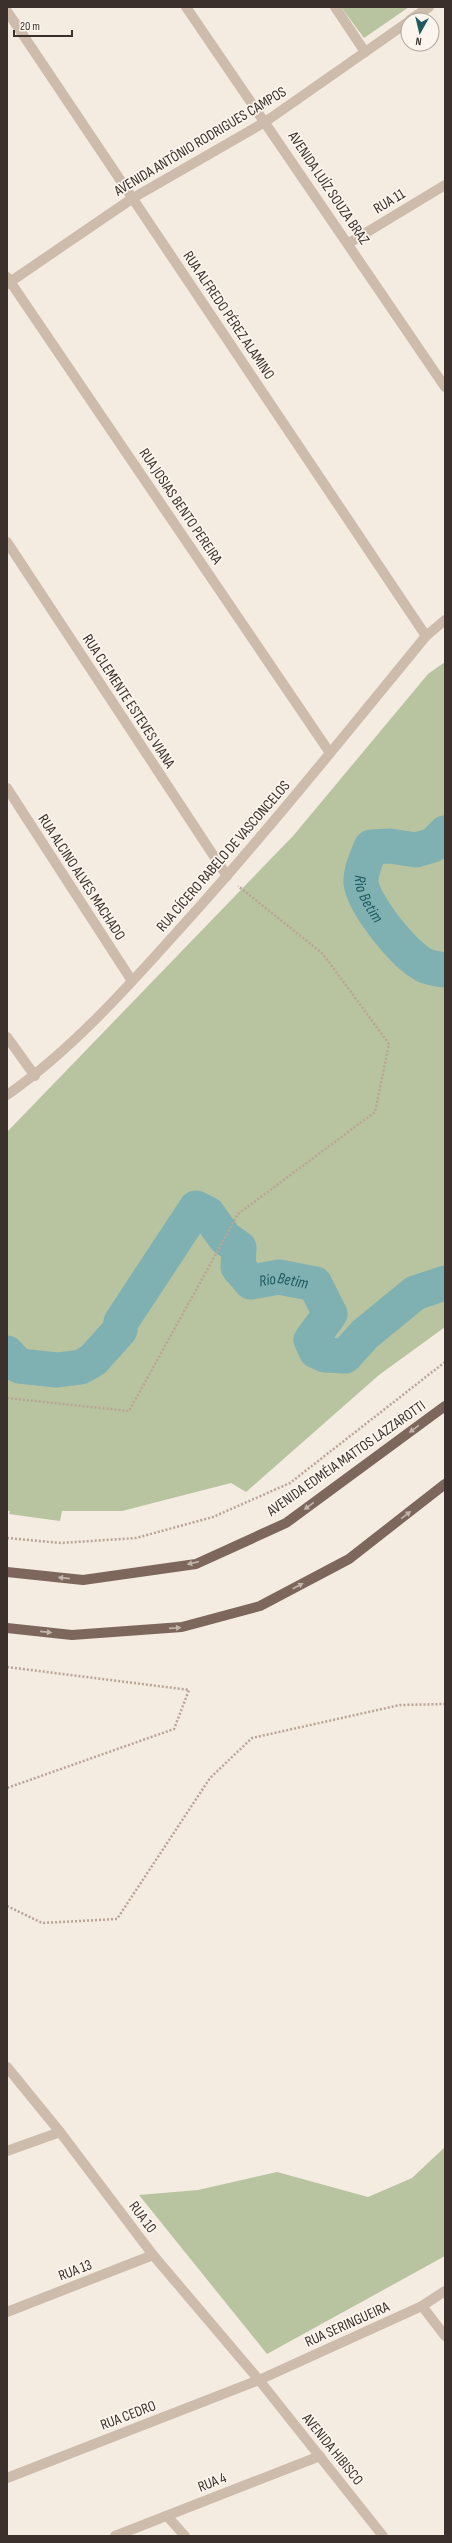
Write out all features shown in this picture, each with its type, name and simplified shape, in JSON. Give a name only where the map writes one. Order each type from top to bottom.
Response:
[{"type":"main road","name":"AVENIDA EDMÉIA MATTOS LAZZAROTTI","points":[[7,1572],[84,1580],[196,1564],[286,1523],[445,1406]]},
{"type":"main road","points":[[7,1628],[72,1635],[182,1627],[260,1606],[350,1559],[445,1484]]},
{"type":"street","name":"AVENIDA LUÍZ SOUZA BRAZ","points":[[186,7],[349,243],[445,387]]},
{"type":"street","points":[[335,7],[366,52]]},
{"type":"street","name":"RUA ALFREDO PÉREZ ALAMINO","points":[[7,11],[426,636]]},
{"type":"street","name":"AVENIDA ANTÔNIO RODRIGUES CAMPOS","points":[[8,281],[133,198],[265,122],[400,27]]},
{"type":"street","name":"RUA 11","points":[[349,243],[445,185]]},
{"type":"street","name":"RUA JOSIAS BENTO PEREIRA","points":[[8,281],[330,753]]},
{"type":"street","name":"RUA CLEMENTE ESTEVES VIANA","points":[[7,542],[227,876]]},
{"type":"street","name":"RUA CÍCERO RABELO DE VASCONCELOS","points":[[7,1095],[35,1076],[132,981],[227,876],[426,636],[445,620]]},
{"type":"street","name":"RUA ALCINO ALVES MACHADO","points":[[7,788],[132,981]]},
{"type":"street","points":[[7,1037],[35,1076]]},
{"type":"street","name":"RUA 10","points":[[7,2067],[60,2132],[153,2256],[259,2380]]},
{"type":"street","points":[[7,2151],[60,2132]]},
{"type":"street","name":"RUA 13","points":[[7,2312],[153,2256]]},
{"type":"street","name":"RUA SERINGUEIRA","points":[[259,2380],[422,2306],[445,2292]]},
{"type":"street","points":[[422,2306],[445,2336]]},
{"type":"street","name":"AVENIDA HIBISCO","points":[[259,2380],[383,2536]]},
{"type":"street","name":"RUA CEDRO","points":[[7,2478],[259,2380]]},
{"type":"street","name":"RUA 4","points":[[115,2536],[320,2456]]},
{"type":"street","points":[[168,2516],[185,2536]]},
{"type":"path","points":[[7,1398],[129,1411],[238,1214],[375,1112],[389,1044],[323,954],[227,876]]},
{"type":"path","points":[[7,1538],[62,1543],[136,1538],[213,1517],[290,1483],[445,1362]]},
{"type":"path","points":[[7,1666],[189,1690],[174,1729],[7,1788]]},
{"type":"path","points":[[7,1906],[42,1923],[117,1919],[210,1778],[252,1738],[400,1704],[445,1704]]},
{"type":"green space","points":[[341,7],[409,7],[400,12],[364,38]]},
{"type":"green space","points":[[445,662],[445,1327],[379,1375],[246,1492],[231,1483],[122,1511],[62,1511],[60,1521],[9,1514],[10,1511],[7,1511],[7,1132],[293,836],[428,674]]},
{"type":"green space","points":[[445,2147],[445,2256],[267,2354],[139,2195],[198,2190],[277,2172],[368,2197],[412,2178]]},
{"type":"waterway","name":"Rio Betim","points":[[445,833],[433,845],[416,850],[390,846],[371,847],[361,878],[361,883],[369,904],[386,928],[406,951],[424,965],[431,968],[445,970]]},
{"type":"waterway","name":"Rio Betim","points":[[7,1353],[19,1366],[57,1370],[81,1367],[93,1360],[120,1330],[121,1322],[196,1208],[208,1214],[225,1238],[239,1248],[238,1267],[251,1282],[279,1277],[315,1284],[330,1314],[311,1340],[316,1351],[325,1355],[345,1356],[365,1334],[415,1293],[445,1283]]}]
